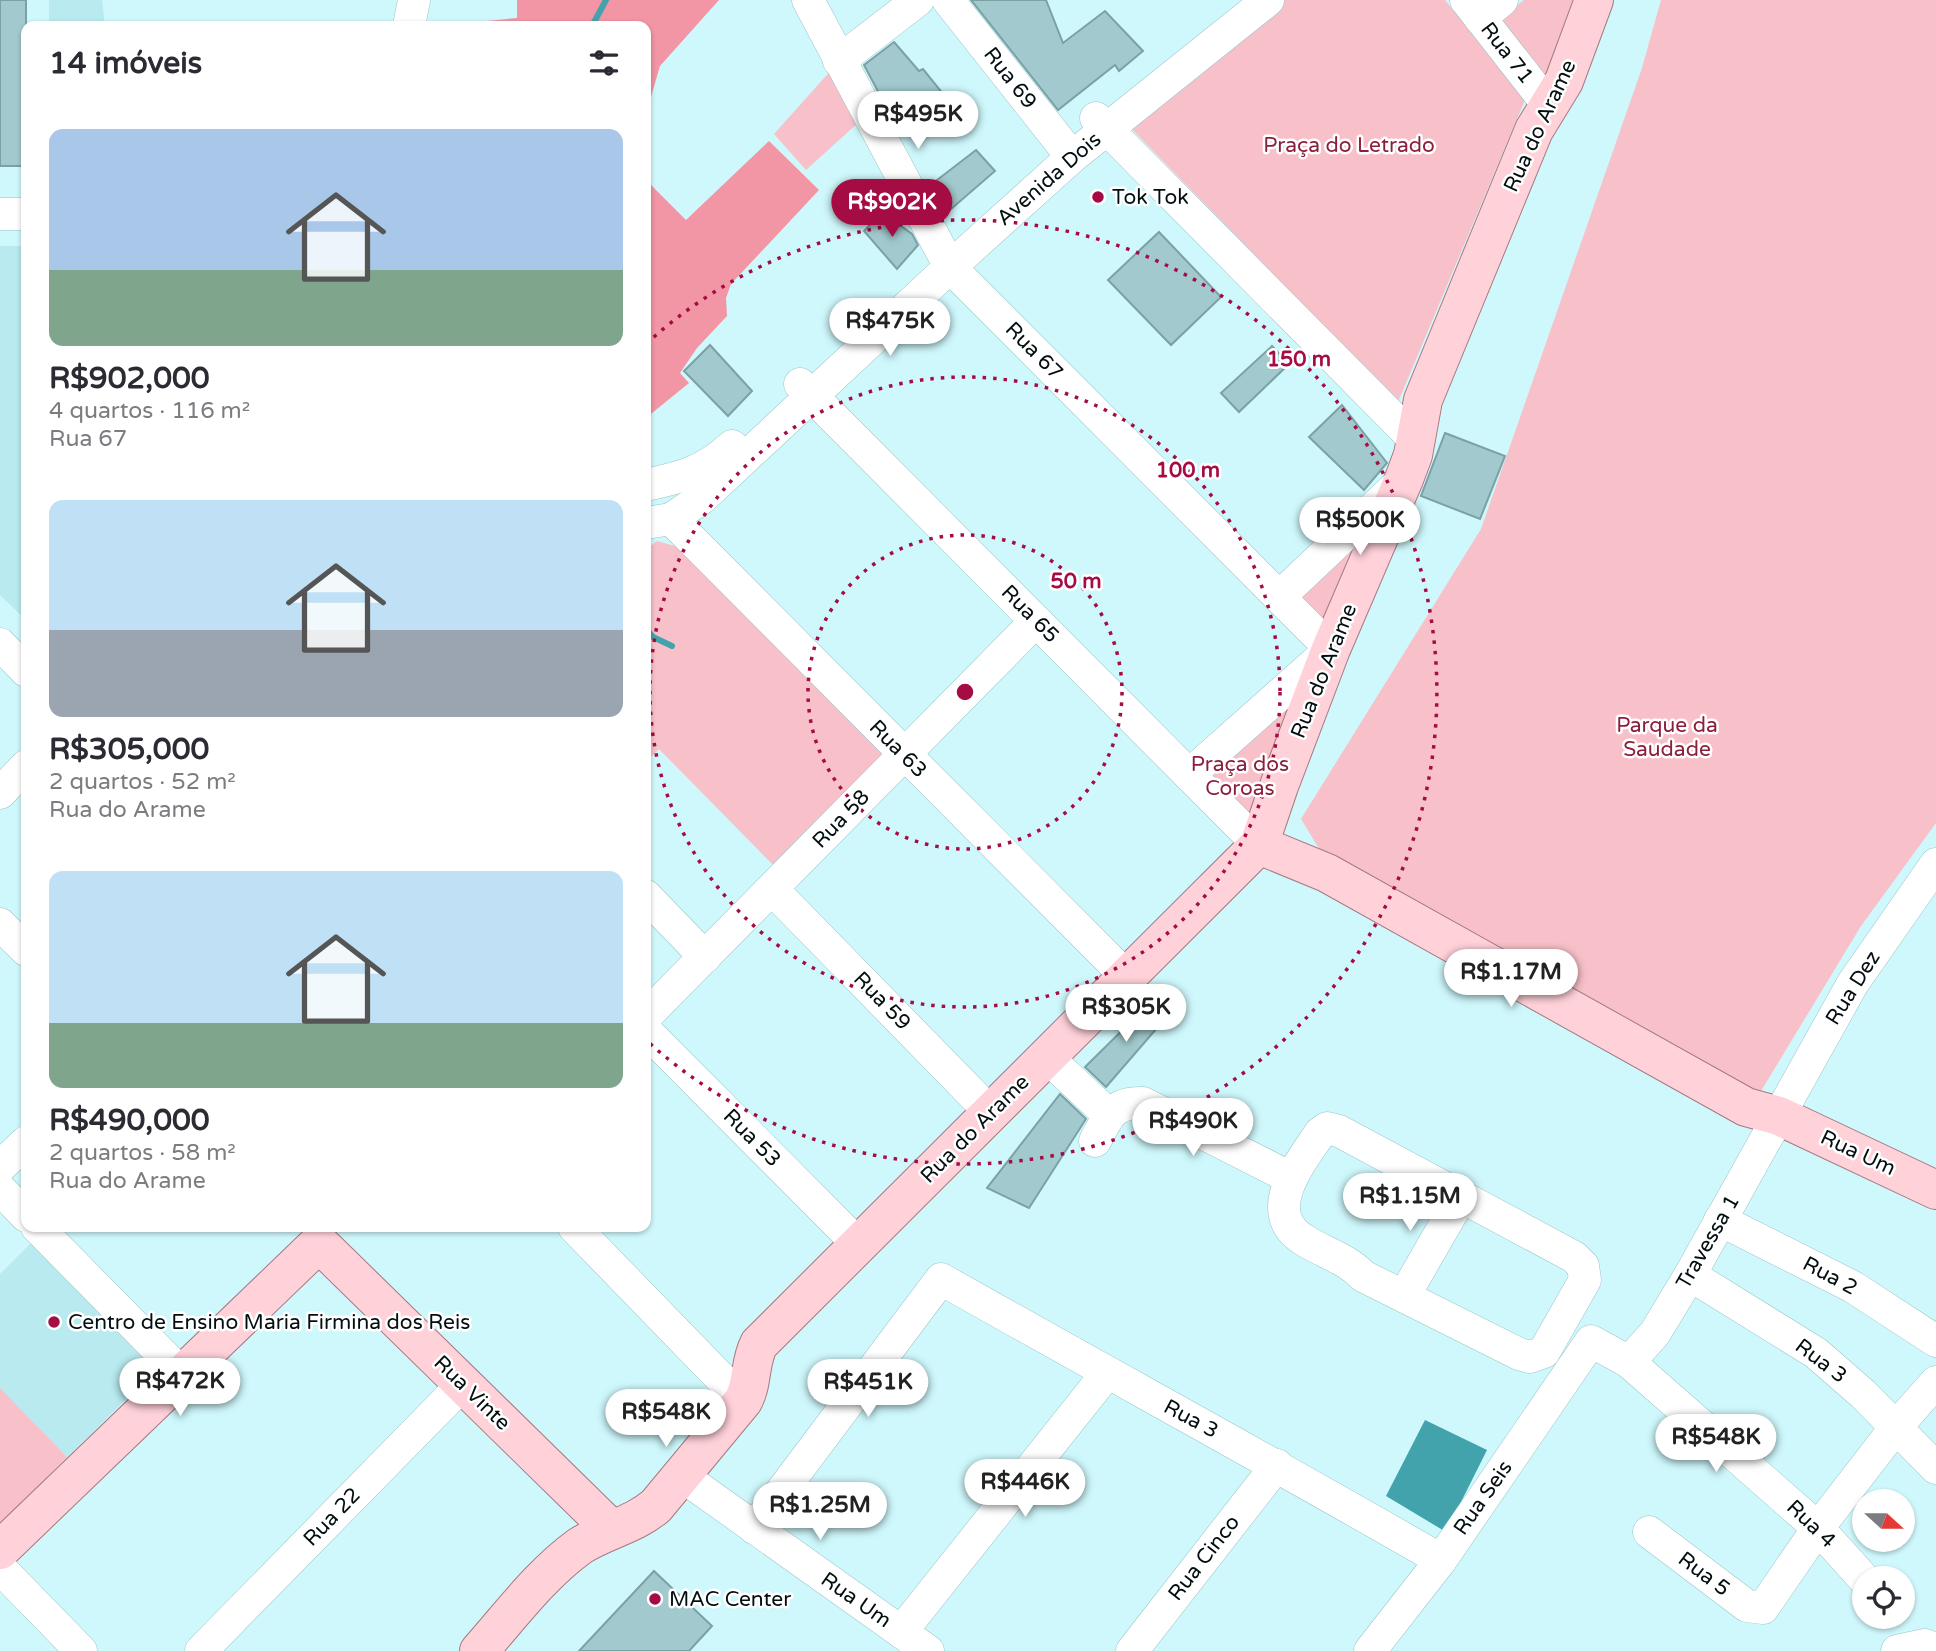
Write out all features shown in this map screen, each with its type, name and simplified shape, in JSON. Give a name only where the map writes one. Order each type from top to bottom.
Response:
[{"type":"main road","name":"Rua do Arame","points":[[734,1390],[748,1389],[752,1361],[759,1345],[1259,845],[1331,649],[1404,479],[1410,419],[1534,131],[1564,81],[1594,0]]},
{"type":"main road","name":"Rua Um","points":[[1259,845],[1327,873],[1746,1107],[1779,1116],[1936,1190]]},
{"type":"main road","points":[[0,1550],[183,1375],[311,1235]]},
{"type":"main road","name":"Rua Vinte","points":[[311,1235],[611,1529]]},
{"type":"main road","points":[[479,1651],[549,1572],[582,1545],[647,1514],[682,1476],[734,1390]]},
{"type":"street","points":[[410,21],[414,0]]},
{"type":"street","name":"Rua 67","points":[[808,0],[946,260],[1331,649]]},
{"type":"street","points":[[839,61],[918,0]]},
{"type":"street","name":"Rua 69","points":[[948,0],[1067,151]]},
{"type":"street","name":"Avenida Dois","points":[[658,521],[702,498],[806,390],[946,260],[1242,0]]},
{"type":"street","name":"Avenida Dois","points":[[1101,123],[1268,0]]},
{"type":"street","name":"Rua 71","points":[[1483,6],[1549,106]]},
{"type":"street","points":[[1101,123],[1410,419]]},
{"type":"street","points":[[0,214],[21,214]]},
{"type":"street","name":"Avenida Dois","points":[[651,484],[691,475],[712,464],[806,390]]},
{"type":"street","name":"Rua 65","points":[[806,390],[1259,845]]},
{"type":"street","points":[[1279,597],[1404,479]]},
{"type":"street","name":"Rua 63","points":[[658,521],[903,754],[1126,977]]},
{"type":"street","points":[[0,621],[21,642]]},
{"type":"street","name":"Rua 58","points":[[651,1011],[1036,621]]},
{"type":"street","points":[[0,645],[21,666]]},
{"type":"street","points":[[1189,775],[1331,649]]},
{"type":"street","points":[[0,793],[21,771]]},
{"type":"street","name":"Rua Dez","points":[[1779,1116],[1853,983],[1936,864]]},
{"type":"street","name":"Rua 59","points":[[773,890],[992,1112]]},
{"type":"street","points":[[651,902],[705,957]]},
{"type":"street","points":[[0,924],[21,945]]},
{"type":"street","name":"Rua 53","points":[[651,1036],[859,1245]]},
{"type":"street","points":[[1047,1057],[1102,1128],[1125,1104],[1143,1103],[1291,1178]]},
{"type":"street","name":"Travessa 1","points":[[1629,1362],[1655,1333],[1779,1116]]},
{"type":"street","points":[[1327,1128],[1332,1128],[1461,1197],[1574,1257],[1583,1266],[1585,1280],[1544,1352],[1530,1357],[1518,1354],[1363,1276],[1351,1264],[1296,1234],[1288,1225],[1285,1215],[1286,1191],[1291,1178],[1320,1133],[1327,1128]]},
{"type":"street","points":[[0,1167],[21,1147]]},
{"type":"street","points":[[0,1189],[21,1211]]},
{"type":"street","points":[[1404,1296],[1461,1197]]},
{"type":"street","name":"Rua 2","points":[[1720,1220],[1853,1287],[1936,1341]]},
{"type":"street","points":[[42,1232],[183,1375]]},
{"type":"street","points":[[579,1232],[734,1390]]},
{"type":"street","name":"Rua 3","points":[[1690,1275],[1816,1353],[1863,1394],[1936,1468]]},
{"type":"street","name":"Rua 3","points":[[754,1528],[940,1279],[1277,1465],[1441,1560]]},
{"type":"street","name":"Rua 4","points":[[1591,1341],[1629,1362],[1818,1528],[1852,1566]]},
{"type":"street","name":"Rua Seis","points":[[1370,1651],[1441,1560],[1591,1341]]},
{"type":"street","points":[[901,1632],[1107,1373]]},
{"type":"street","points":[[1818,1528],[1896,1427],[1936,1382]]},
{"type":"street","name":"Rua 22","points":[[201,1651],[463,1384]]},
{"type":"street","name":"Rua Cinco","points":[[1132,1651],[1277,1465]]},
{"type":"street","name":"Rua Um","points":[[682,1476],[928,1651]]},
{"type":"street","name":"Rua 5","points":[[1649,1532],[1747,1606],[1763,1608],[1818,1528]]},
{"type":"street","points":[[0,1568],[81,1651]]},
{"type":"street","points":[[1897,1651],[1925,1645],[1936,1649]]},
{"type":"shaded area","points":[[49,0],[102,0],[104,21],[49,21]]},
{"type":"shaded area","points":[[517,0],[719,0],[660,66],[651,97],[651,21],[486,21],[517,18]]},
{"type":"shaded area","points":[[769,141],[819,190],[731,284],[726,298],[727,316],[697,348],[680,373],[689,383],[651,414],[651,185],[686,220]]},
{"type":"shaded area","points":[[0,246],[21,246],[21,615],[0,595]]},
{"type":"shaded area","name":"Centro de Ensino Maria Firmina dos Reis","points":[[31,1243],[156,1370],[67,1457],[0,1388],[0,1274]]},
{"type":"green space","name":"Praça do Letrado","points":[[1269,0],[1445,0],[1525,100],[1398,402],[1121,118]]},
{"type":"green space","points":[[1524,0],[1580,0],[1549,90],[1498,20]]},
{"type":"green space","name":"Parque da Saudade","points":[[1661,0],[1936,0],[1936,823],[1861,926],[1758,1096],[1321,852],[1301,819],[1481,529],[1642,68]]},
{"type":"green space","points":[[834,67],[859,122],[806,170],[774,134]]},
{"type":"green space","points":[[1376,512],[1326,630],[1294,594]]},
{"type":"green space","points":[[657,541],[682,548],[882,748],[882,766],[779,871],[659,749],[651,757],[651,545]]},
{"type":"green space","name":"Praça dos Coroas","points":[[1303,684],[1250,827],[1199,774]]},
{"type":"green space","points":[[0,1388],[67,1457],[0,1524]]},
{"type":"water","points":[[1425,1420],[1487,1450],[1446,1532],[1386,1496]]},
{"type":"building","points":[[0,0],[26,0],[26,21],[21,21],[21,166],[0,166]]},
{"type":"building","points":[[971,0],[1046,0],[1063,43],[1105,11],[1143,51],[1119,71],[1115,65],[1058,110]]},
{"type":"building","points":[[894,42],[919,71],[923,69],[944,95],[898,129],[864,65]]},
{"type":"building","points":[[976,150],[995,171],[943,216],[928,187]]},
{"type":"building","points":[[882,212],[912,234],[918,245],[897,269],[864,231]]},
{"type":"building","points":[[1159,232],[1221,297],[1171,345],[1108,280]]},
{"type":"building","points":[[710,345],[752,391],[728,416],[684,371]]},
{"type":"building","points":[[1272,346],[1289,364],[1239,412],[1221,393]]},
{"type":"building","points":[[1342,405],[1387,463],[1364,490],[1309,437]]},
{"type":"building","points":[[1445,433],[1505,456],[1480,519],[1421,496]]},
{"type":"building","points":[[1151,1002],[1170,1013],[1106,1087],[1085,1067]]},
{"type":"building","points":[[1060,1094],[1086,1119],[1029,1208],[987,1188]]},
{"type":"building","name":"MAC Center","points":[[654,1571],[712,1626],[689,1651],[579,1651]]},
{"type":"waterway","points":[[595,21],[606,0]]},
{"type":"waterway","points":[[651,635],[672,646]]},
{"type":"place","name":"Tok Tok","points":[[1098,197]]},
{"type":"place","name":"Centro de Ensino Maria Firmina dos Reis","points":[[54,1322]]},
{"type":"place","name":"MAC Center","points":[[655,1599]]}]
